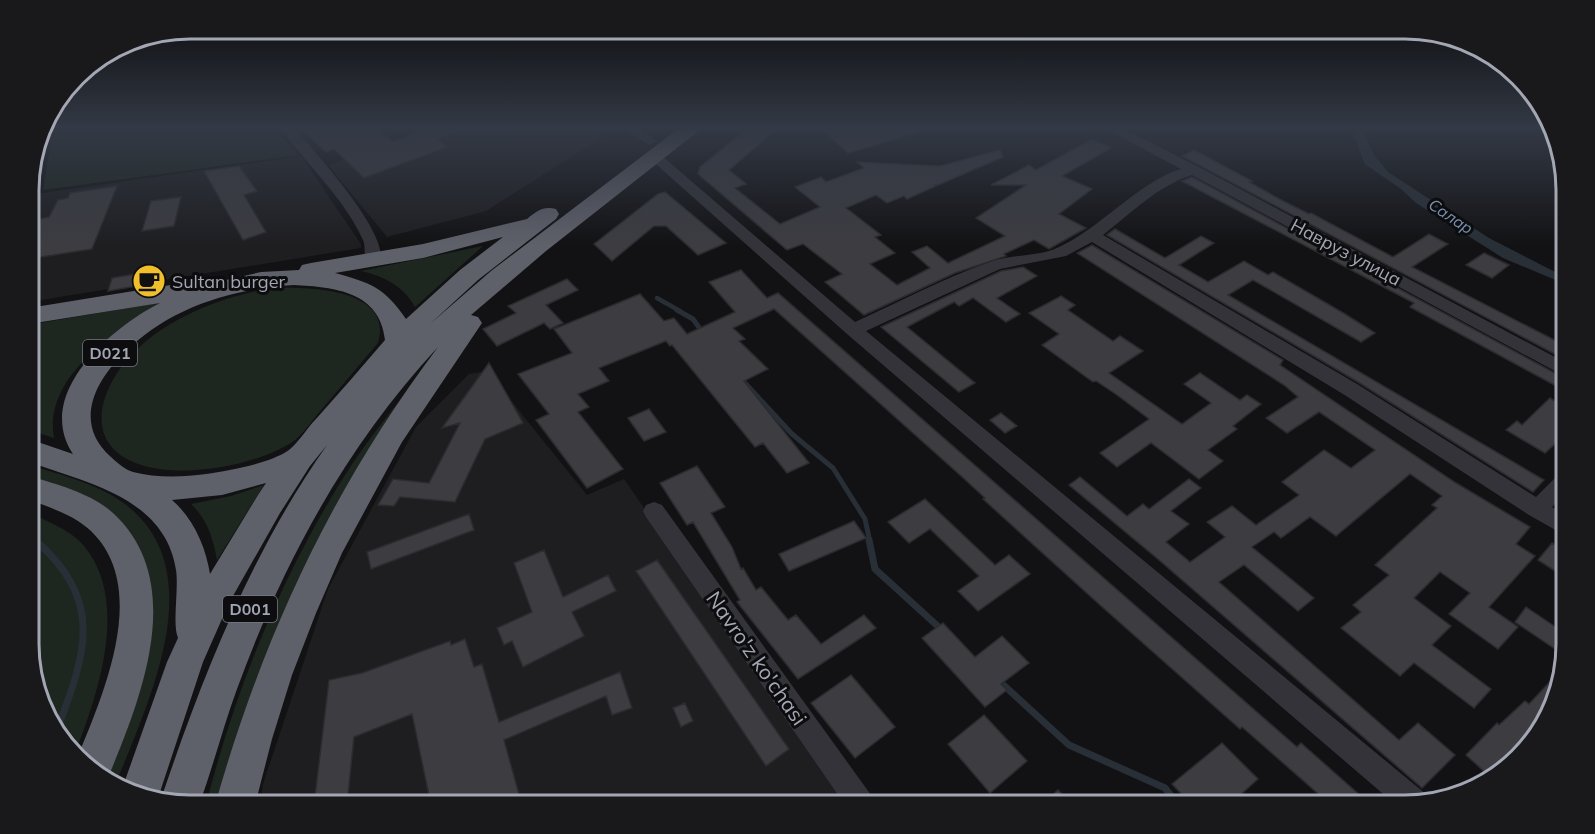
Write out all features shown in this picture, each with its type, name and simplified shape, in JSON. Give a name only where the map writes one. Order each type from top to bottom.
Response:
[{"type":"highway","name":"D001","points":[[183,795],[205,723],[247,616],[279,551],[353,429],[396,375],[539,233],[616,168]]},
{"type":"highway","name":"D021","points":[[39,314],[539,233]]},
{"type":"highway","name":"D001","points":[[142,787],[185,662],[214,596],[299,458],[401,339],[469,275],[539,233]]},
{"type":"highway","points":[[238,795],[268,688],[293,621],[339,525],[382,449],[420,391],[539,233]]},
{"type":"highway","name":"D021","points":[[185,662],[193,629],[195,603],[192,566],[186,543],[175,523],[159,506],[141,492],[118,480],[98,464],[83,446],[77,434],[75,420],[78,405],[91,375],[116,346],[166,310],[206,292],[244,281],[312,278],[356,286],[377,297],[389,308],[397,323],[401,339],[396,375]]},
{"type":"highway","name":"D021","points":[[39,453],[118,480],[163,488],[198,486],[256,475],[299,458],[353,429]]},
{"type":"highway","points":[[39,491],[70,503],[103,524],[123,548],[134,578],[137,605],[134,646],[96,761]]},
{"type":"street","points":[[320,168],[346,200],[372,242],[373,259]]},
{"type":"street","points":[[681,168],[854,330],[1405,795]]},
{"type":"street","name":"Навруз улица","points":[[1190,168],[1556,366]]},
{"type":"street","points":[[854,330],[996,265],[1060,253],[1092,235],[1177,175],[1194,170]]},
{"type":"street","points":[[1092,235],[1350,388],[1556,521]]},
{"type":"street","points":[[1538,509],[1556,490]]},
{"type":"street","name":"Navro'z ko'chasi","points":[[654,511],[854,795]]},
{"type":"shaded area","points":[[47,168],[204,168],[43,190]]},
{"type":"shaded area","points":[[218,168],[309,168],[361,244],[361,248],[39,300],[39,194]]},
{"type":"shaded area","points":[[330,168],[554,168],[486,211],[387,237]]},
{"type":"shaded area","points":[[483,246],[415,307],[405,293],[392,283],[361,271]]},
{"type":"shaded area","points":[[273,288],[326,290],[345,294],[361,301],[373,311],[380,325],[378,343],[299,437],[277,450],[227,466],[198,470],[171,470],[145,466],[123,457],[105,437],[102,414],[103,403],[116,375],[132,354],[151,337],[198,310],[223,300]]},
{"type":"shaded area","points":[[163,302],[106,341],[72,375],[60,394],[54,415],[54,438],[39,433],[39,323]]},
{"type":"shaded area","points":[[439,352],[315,545],[293,591],[262,667],[223,795],[209,795],[230,721],[278,599],[297,559],[340,483],[388,416]]},
{"type":"shaded area","points":[[487,371],[587,495],[624,479],[843,795],[261,795],[263,784],[328,589],[416,427],[469,374]]},
{"type":"shaded area","points":[[39,468],[95,487],[130,508],[154,537],[166,570],[169,606],[164,644],[155,682],[119,777],[106,770],[149,578],[142,555],[133,537],[120,523],[106,511],[71,494],[39,483]]},
{"type":"shaded area","points":[[264,485],[217,560],[208,529],[191,504],[231,496]]},
{"type":"shaded area","points":[[39,517],[79,540],[98,568],[105,593],[107,620],[105,648],[93,704],[78,744],[59,719],[44,683],[39,644]]},
{"type":"water","name":"Салар","points":[[1371,168],[1385,168],[1489,238],[1556,272],[1556,280],[1503,258],[1416,203],[1401,189]]},
{"type":"building","points":[[240,168],[257,191],[244,195],[266,232],[243,240],[204,171]]},
{"type":"building","points":[[354,168],[391,168],[364,178]]},
{"type":"building","points":[[700,168],[731,168],[729,170],[746,184],[735,188],[780,224],[820,207],[795,187],[821,177],[826,182],[864,168],[978,168],[934,185],[936,186],[907,199],[904,196],[887,203],[876,195],[846,208],[881,235],[875,237],[895,253],[870,264],[897,285],[930,268],[912,252],[927,246],[948,263],[1005,236],[976,218],[1026,185],[991,185],[1023,168],[1036,170],[1040,168],[1076,168],[1062,176],[1092,189],[1059,214],[1086,228],[1049,249],[1034,240],[1004,254],[1006,256],[955,273],[864,315],[825,282],[842,274],[803,244],[787,250],[698,174]]},
{"type":"building","points":[[1204,168],[1228,168],[1283,201],[1311,213],[1393,257],[1429,234],[1448,244],[1412,267],[1556,341],[1556,355]]},
{"type":"building","points":[[1192,177],[1556,374],[1556,386],[1410,307],[1414,303],[1182,181]]},
{"type":"building","points":[[117,186],[92,249],[39,257],[39,219],[49,217],[58,200],[68,198],[70,193]]},
{"type":"building","points":[[665,192],[726,243],[698,255],[666,226],[654,226],[612,261],[594,244],[658,194]]},
{"type":"building","points":[[181,197],[174,226],[142,231],[151,201]]},
{"type":"building","points":[[1115,229],[1165,258],[1201,236],[1214,243],[1179,265],[1208,282],[1244,261],[1268,275],[1273,272],[1345,314],[1375,333],[1361,342],[1253,280],[1228,295],[1544,480],[1533,492],[1358,382],[1107,235]]},
{"type":"building","points":[[1092,245],[1283,360],[1280,365],[1456,483],[1530,527],[1516,544],[1535,556],[1489,607],[1518,627],[1498,649],[1449,614],[1470,593],[1440,572],[1414,598],[1451,626],[1432,645],[1491,689],[1474,708],[1414,663],[1400,676],[1341,628],[1361,612],[1353,605],[1389,575],[1375,565],[1437,508],[1432,505],[1442,496],[1410,474],[1336,536],[1310,517],[1281,538],[1274,532],[1252,547],[1314,598],[1298,611],[1244,565],[1219,582],[1399,740],[1418,723],[1455,755],[1422,788],[1069,485],[1080,477],[1127,516],[1143,504],[1149,509],[1189,479],[1201,488],[1171,511],[1189,524],[1166,542],[1190,562],[1225,537],[1207,522],[1232,506],[1256,525],[1299,495],[1282,482],[1324,450],[1351,468],[1375,450],[1319,412],[1287,433],[1266,418],[1298,397],[1284,385],[1077,253]]},
{"type":"building","points":[[1484,253],[1509,265],[1492,278],[1466,265]]},
{"type":"building","points":[[1023,267],[1037,276],[997,298],[1020,314],[1006,322],[973,298],[959,306],[954,302],[907,327],[975,383],[959,392],[881,327],[1001,271]]},
{"type":"building","points":[[741,270],[767,298],[778,293],[1297,747],[1301,743],[1360,795],[1320,795],[1242,727],[1240,729],[774,309],[733,328],[745,339],[739,341],[768,369],[744,381],[809,463],[787,473],[763,443],[755,447],[672,345],[670,346],[666,341],[599,368],[609,381],[578,394],[589,407],[578,412],[623,469],[587,488],[536,420],[549,414],[518,374],[572,353],[554,329],[640,294],[664,321],[674,318],[687,334],[735,312],[709,282]]},
{"type":"building","points":[[146,272],[148,284],[108,291],[112,278]]},
{"type":"building","points":[[567,279],[578,290],[546,305],[563,323],[550,329],[544,323],[497,346],[483,329],[516,313],[508,306]]},
{"type":"building","points":[[1061,296],[1075,305],[1068,310],[1113,341],[1120,336],[1143,351],[1109,373],[1182,424],[1211,403],[1184,384],[1200,373],[1240,400],[1247,395],[1261,404],[1233,426],[1237,429],[1208,450],[1223,461],[1199,479],[1151,443],[1117,467],[1100,453],[1149,419],[1042,345],[1059,334],[1029,313]]},
{"type":"building","points":[[489,363],[523,423],[485,439],[455,502],[400,497],[394,506],[378,505],[393,479],[429,483],[460,423],[442,428]]},
{"type":"building","points":[[1550,398],[1556,402],[1556,443],[1545,453],[1506,430],[1517,421],[1522,425]]},
{"type":"building","points":[[649,409],[666,432],[644,441],[628,418]]},
{"type":"building","points":[[1001,413],[1017,426],[1005,433],[990,420]]},
{"type":"building","points":[[697,466],[725,507],[711,513],[732,547],[741,569],[743,568],[756,590],[761,587],[788,620],[796,615],[821,644],[864,615],[876,628],[798,679],[737,602],[740,600],[693,522],[687,525],[660,483]]},
{"type":"building","points":[[925,499],[995,565],[1009,555],[1030,574],[978,611],[958,591],[979,576],[930,529],[909,543],[888,522]]},
{"type":"building","points":[[469,514],[474,530],[371,569],[367,552]]},
{"type":"building","points":[[854,521],[866,538],[789,571],[779,554]]},
{"type":"building","points":[[1552,543],[1556,546],[1556,572],[1538,560]]},
{"type":"building","points":[[544,550],[563,597],[608,575],[616,591],[572,612],[584,636],[523,667],[512,641],[504,645],[497,628],[532,612],[514,563]]},
{"type":"building","points":[[657,560],[789,749],[766,766],[636,571]]},
{"type":"building","points":[[1526,607],[1556,627],[1556,649],[1515,622]]},
{"type":"building","points":[[943,623],[975,657],[1002,636],[1029,663],[1001,684],[1007,690],[985,707],[922,638]]},
{"type":"building","points":[[465,639],[474,667],[482,664],[499,722],[620,672],[632,708],[612,715],[606,696],[504,740],[519,795],[429,795],[412,714],[354,737],[348,795],[315,795],[329,680],[362,673],[450,641],[451,645]]},
{"type":"building","points":[[851,675],[895,727],[855,758],[811,703]]},
{"type":"building","points":[[1551,681],[1531,728],[1504,757],[1485,772],[1466,755],[1497,723],[1499,725],[1525,701],[1529,704]]},
{"type":"building","points":[[685,703],[693,721],[681,727],[673,708]]},
{"type":"building","points":[[984,715],[1027,761],[990,793],[948,744]]},
{"type":"building","points":[[1222,743],[1258,779],[1240,795],[1182,795],[1172,784]]},
{"type":"building","points":[[1058,790],[1063,795],[1052,795]]},
{"type":"waterway","points":[[657,298],[680,311]]},
{"type":"waterway","points":[[677,310],[693,319],[703,333]]},
{"type":"waterway","points":[[745,383],[792,434],[833,468],[865,519],[870,542]]},
{"type":"waterway","points":[[869,540],[875,569],[942,630]]},
{"type":"waterway","points":[[39,544],[57,563],[72,585],[80,607],[83,629],[76,676],[60,721]]},
{"type":"waterway","points":[[998,680],[1069,745],[1165,788],[1170,795]]},
{"type":"place","name":"Sultan burger","points":[[149,281]]}]
